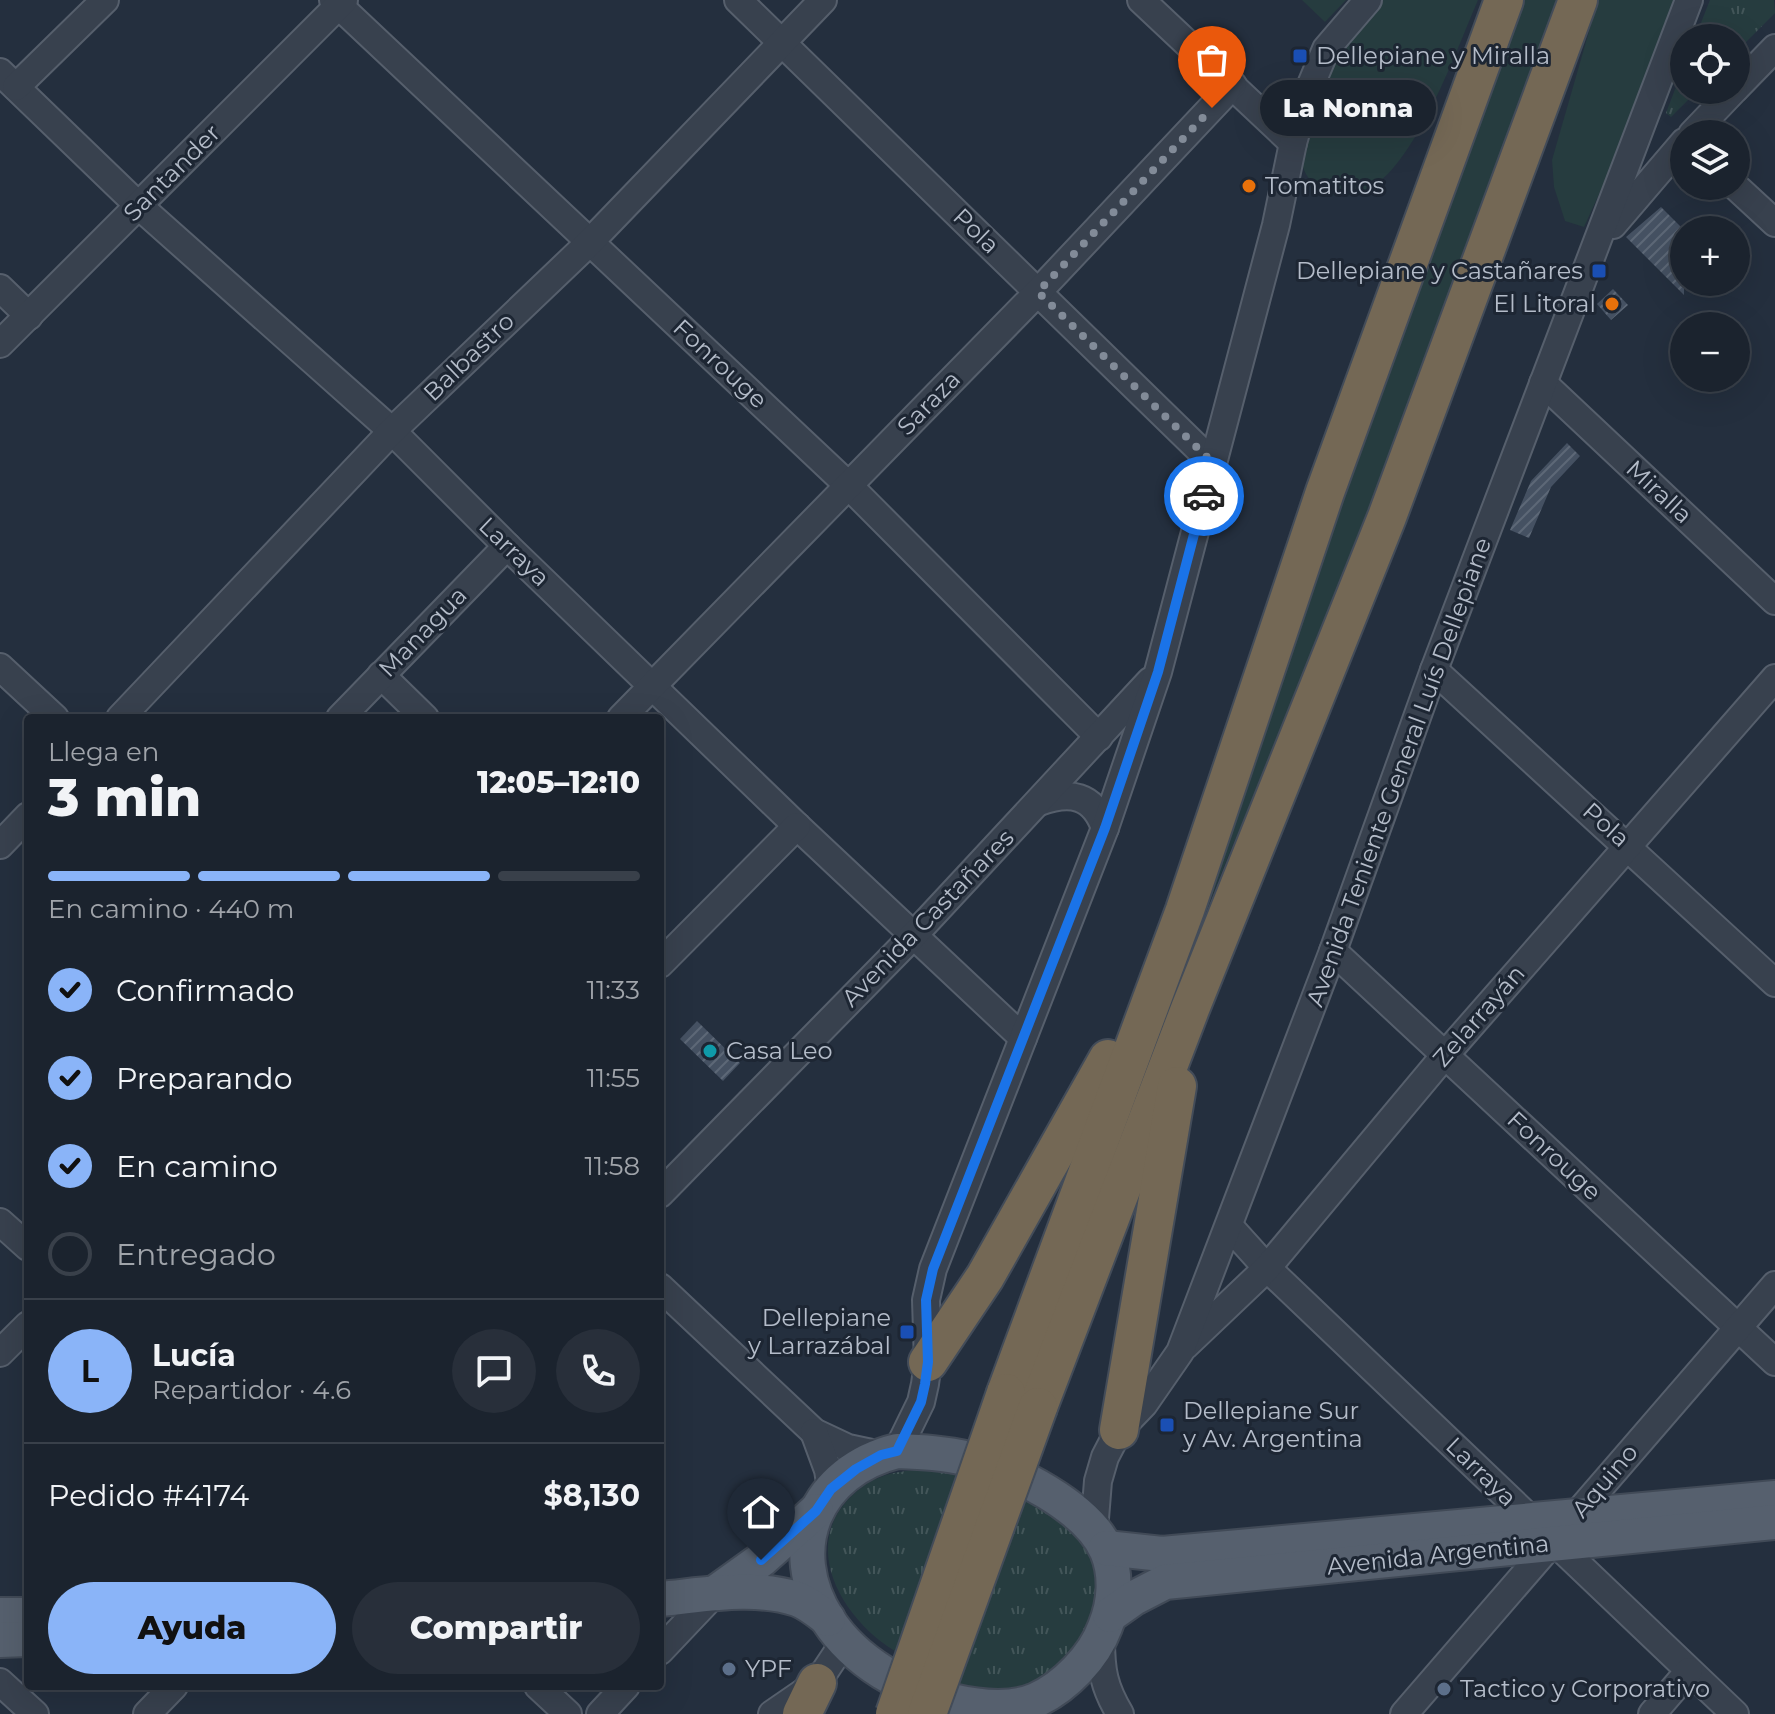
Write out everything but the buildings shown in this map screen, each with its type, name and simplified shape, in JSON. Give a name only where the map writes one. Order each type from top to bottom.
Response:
[{"type":"highway","points":[[927,1714],[1022,1400],[1325,492],[1504,0]]},
{"type":"highway","points":[[895,1714],[1022,1400],[1190,1009],[1387,517],[1578,0]]},
{"type":"highway","points":[[928,1362],[985,1277],[1085,1103],[1185,910]]},
{"type":"highway","points":[[1119,1430],[1190,1009]]},
{"type":"main road","points":[[664,1599],[715,1593],[777,1594],[800,1599],[881,1671],[907,1686],[966,1704],[1024,1708],[1062,1683],[1084,1662],[1105,1627],[1115,1584],[1112,1565],[1100,1539],[1058,1500],[1006,1471],[972,1459],[936,1452],[889,1453],[856,1469],[761,1560],[715,1593]]},
{"type":"main road","name":"Avenida Argentina","points":[[1105,1627],[1134,1598],[1165,1582],[1542,1532],[1575,1517],[1775,1498]]},
{"type":"main road","points":[[823,1500],[808,1538],[808,1567],[815,1594],[836,1630]]},
{"type":"main road","name":"Avenida Argentina","points":[[1100,1539],[1162,1554],[1775,1522]]},
{"type":"main road","points":[[0,1615],[24,1615]]},
{"type":"main road","points":[[0,1640],[24,1639]]},
{"type":"street","points":[[8,80],[105,0]]},
{"type":"street","name":"Pola","points":[[738,0],[1213,463]]},
{"type":"street","name":"Balbastro","points":[[124,714],[392,431],[590,242],[823,0]]},
{"type":"street","points":[[1141,0],[1293,143]]},
{"type":"street","points":[[664,1291],[814,1432],[848,1448],[889,1453],[921,1402],[928,1362],[926,1300],[933,1269],[1105,828],[1158,672],[1283,198],[1293,143],[1307,94],[1326,49],[1368,0]]},
{"type":"street","name":"Avenida Teniente General Luís Dellepiane","points":[[1100,1539],[1098,1481],[1105,1457],[1119,1430],[1144,1404],[1180,1352],[1333,951],[1434,670],[1689,0]]},
{"type":"street","name":"Santander","points":[[0,344],[339,2]]},
{"type":"street","name":"Fonrouge","points":[[339,2],[848,485],[1099,737]]},
{"type":"street","points":[[1750,74],[1775,48]]},
{"type":"street","name":"Larraya","points":[[8,80],[139,206],[392,431],[797,826],[1023,1038]]},
{"type":"street","name":"Saraza","points":[[625,714],[1038,292],[1233,85]]},
{"type":"street","points":[[1705,120],[1721,104]]},
{"type":"street","points":[[1642,129],[1670,137]]},
{"type":"street","points":[[1595,245],[1670,157]]},
{"type":"street","points":[[1750,200],[1775,223]]},
{"type":"street","points":[[0,288],[29,316]]},
{"type":"street","name":"Miralla","points":[[1543,383],[1775,601]]},
{"type":"street","name":"Managua","points":[[344,714],[507,546]]},
{"type":"street","points":[[0,667],[51,714]]},
{"type":"street","name":"Pola","points":[[1434,670],[1775,983]]},
{"type":"street","name":"Avenida Castañares","points":[[664,1190],[913,936],[1158,672]]},
{"type":"street","points":[[381,675],[421,714]]},
{"type":"street","name":"Zelarrayán","points":[[1180,1352],[1267,1268],[1445,1055],[1775,678]]},
{"type":"street","points":[[1039,802],[1067,795],[1080,798],[1101,815],[1105,828]]},
{"type":"street","points":[[0,845],[24,820]]},
{"type":"street","points":[[664,960],[797,826]]},
{"type":"street","name":"Fonrouge","points":[[1333,951],[1775,1362]]},
{"type":"street","points":[[0,1222],[24,1243]]},
{"type":"street","name":"Larraya","points":[[1229,1226],[1267,1268],[1735,1714]]},
{"type":"street","name":"Aquino","points":[[1575,1517],[1775,1285]]},
{"type":"street","points":[[0,1353],[24,1329]]},
{"type":"street","points":[[814,1432],[823,1450],[823,1500]]},
{"type":"street","points":[[1404,1714],[1542,1532]]},
{"type":"street","points":[[664,1647],[715,1593]]},
{"type":"street","points":[[1105,1627],[1101,1666],[1106,1691],[1120,1714]]},
{"type":"street","points":[[772,1714],[809,1698],[836,1630]]},
{"type":"street","points":[[1652,1714],[1689,1671]]},
{"type":"street","points":[[0,1682],[35,1714]]},
{"type":"street","points":[[147,1714],[170,1690]]},
{"type":"street","points":[[542,1690],[568,1714]]},
{"type":"street","points":[[600,1714],[622,1690]]},
{"type":"green space","points":[[1302,0],[1346,0],[1325,22]]},
{"type":"green space","points":[[1375,0],[1478,0],[1434,102],[1404,154],[1388,174],[1371,188],[1354,195],[1335,195],[1324,192],[1306,174],[1303,157],[1305,141],[1317,101],[1341,45]]},
{"type":"green space","points":[[1519,0],[1561,0],[1312,663],[1189,954],[1269,693]]},
{"type":"green space","points":[[1598,0],[1677,0],[1633,120],[1584,227],[1565,221],[1554,187],[1552,160]]},
{"type":"green space","points":[[1710,0],[1774,0],[1775,13],[1750,38],[1750,24],[1701,24]]},
{"type":"green space","points":[[1670,103],[1684,104],[1671,117],[1666,113]]},
{"type":"green space","points":[[945,1468],[962,1470],[895,1651],[857,1618],[842,1598],[832,1576],[828,1553],[831,1530],[841,1508],[870,1482],[902,1472]]},
{"type":"green space","points":[[1023,1490],[1062,1520],[1096,1556],[1101,1580],[1096,1610],[1084,1638],[1064,1665],[1014,1698],[949,1691]]},
{"type":"way so far","points":[[1204,496],[1213,463],[1038,292],[1212,108]]},
{"type":"place","name":"Dellepiane y Miralla","points":[[1300,56]]},
{"type":"place","name":"La Nonna","points":[[1212,108]]},
{"type":"place","name":"Tomatitos","points":[[1249,186]]},
{"type":"place","name":"Dellepiane y Castañares","points":[[1599,271]]},
{"type":"place","name":"El Litoral","points":[[1612,304]]},
{"type":"place","name":"Casa Leo","points":[[710,1051]]},
{"type":"place","name":"Dellepiane y Larrazábal","points":[[907,1332]]},
{"type":"place","name":"Dellepiane Sur y Av. Argentina","points":[[1167,1425]]},
{"type":"place","name":"YPF","points":[[729,1669]]},
{"type":"place","name":"Tactico y Corporativo","points":[[1444,1689]]},
{"type":"route","points":[[761,1560],[816,1511],[831,1489],[856,1469],[881,1455],[897,1451],[921,1402],[928,1362],[926,1300],[933,1269],[1105,828],[1158,672],[1204,496]]}]
